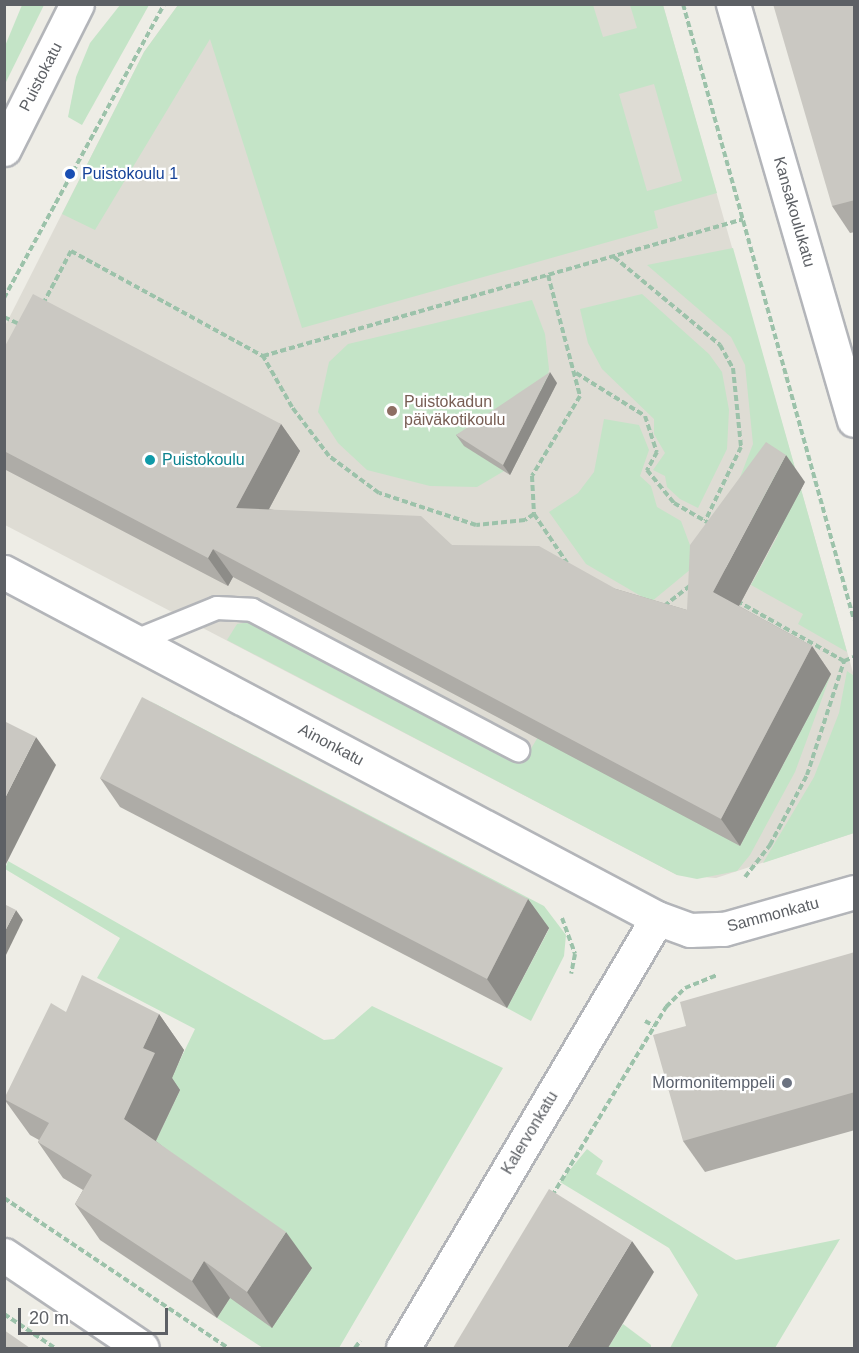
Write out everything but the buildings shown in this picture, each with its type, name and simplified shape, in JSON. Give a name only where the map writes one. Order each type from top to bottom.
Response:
[{"type":"street","name":"Puistokatu","points":[[4,149],[77,4]]},
{"type":"street","name":"Kansakoulukatu","points":[[733,4],[855,420]]},
{"type":"street","name":"Ainonkatu","points":[[4,572],[657,918]]},
{"type":"street","name":"Sammonkatu","points":[[657,918],[690,930],[724,929],[855,892]]},
{"type":"street","name":"Kalervonkatu","points":[[403,1348],[657,918]]},
{"type":"street","points":[[4,1255],[142,1348]]},
{"type":"lane","points":[[136,641],[218,608],[252,610],[518,750]]},
{"type":"path","points":[[4,298],[164,4]]},
{"type":"path","points":[[683,4],[855,620]]},
{"type":"path","points":[[264,356],[743,219]]},
{"type":"path","points":[[40,309],[71,251],[264,356],[291,407],[329,456],[379,493],[476,525],[525,520],[534,514]]},
{"type":"path","points":[[613,256],[720,345],[733,368],[741,447],[705,521]]},
{"type":"path","points":[[548,275],[576,372],[580,396],[532,476],[534,514],[574,573]]},
{"type":"path","points":[[4,316],[30,329]]},
{"type":"path","points":[[576,372],[645,416],[657,452],[647,470],[674,503],[714,526]]},
{"type":"path","points":[[662,608],[698,579]]},
{"type":"path","points":[[729,597],[844,661],[855,657]]},
{"type":"path","points":[[741,882],[770,845],[807,775],[844,661]]},
{"type":"path","points":[[548,1202],[666,1006],[685,988],[722,974]]},
{"type":"path","points":[[4,1198],[228,1348]]},
{"type":"path","points":[[4,1314],[55,1348]]},
{"type":"shaded area","name":"Puistokadun päiväkotikoulu","points":[[178,5],[663,5],[854,676],[854,833],[716,878],[677,875],[5,525],[4,328],[144,52]]},
{"type":"green space","points":[[22,5],[44,5],[5,84],[5,46]]},
{"type":"green space","points":[[120,5],[149,5],[82,125],[68,117],[76,77],[90,43]]},
{"type":"green space","points":[[178,5],[593,5],[603,37],[637,28],[630,5],[663,5],[717,193],[654,211],[658,228],[302,328],[210,39],[95,230],[62,214],[144,52]],"holes":[[[654,84],[682,181],[647,191],[619,94]]]},
{"type":"green space","points":[[733,248],[847,652],[798,624],[803,614],[751,585],[778,535],[750,518],[739,480],[753,444],[745,365],[731,337],[647,265]]},
{"type":"green space","points":[[642,294],[709,354],[722,372],[729,410],[727,449],[698,508],[680,499],[667,487],[665,476],[653,470],[665,453],[654,434],[654,419],[602,369],[588,343],[580,309]]},
{"type":"green space","points":[[532,300],[545,334],[549,369],[544,402],[504,471],[477,487],[430,486],[367,470],[338,443],[318,412],[329,362],[348,344]]},
{"type":"green space","points":[[604,419],[639,425],[649,450],[640,476],[651,486],[657,507],[681,521],[697,564],[651,602],[586,564],[549,512],[578,493],[594,472]]},
{"type":"green space","points":[[255,621],[522,764],[555,708],[740,846],[831,674],[795,772],[750,855],[737,871],[697,879],[677,875],[227,640],[237,624]]},
{"type":"green space","points":[[847,671],[854,676],[854,833],[763,863],[814,777],[839,713]]},
{"type":"green space","points":[[150,701],[544,906],[566,935],[564,956],[531,1021],[507,1008],[549,929],[330,814]]},
{"type":"green space","points":[[8,861],[324,1040],[334,1039],[372,1006],[503,1068],[339,1348],[263,1348],[217,1318],[230,1298],[149,1155],[180,1090],[168,1085],[195,1029],[97,978],[120,938],[5,869]]},
{"type":"green space","points":[[587,1149],[603,1161],[596,1174],[736,1260],[840,1239],[775,1348],[670,1348],[698,1295],[669,1248],[560,1182]]},
{"type":"green space","points":[[623,1324],[651,1345],[651,1348],[608,1348]]},
{"type":"place","name":"Puistokoulu 1","points":[[70,174]]},
{"type":"place","name":"Puistokadun päiväkotikoulu","points":[[392,411]]},
{"type":"place","name":"Puistokoulu","points":[[150,460]]},
{"type":"place","name":"Mormonitemppeli","points":[[787,1083]]}]
